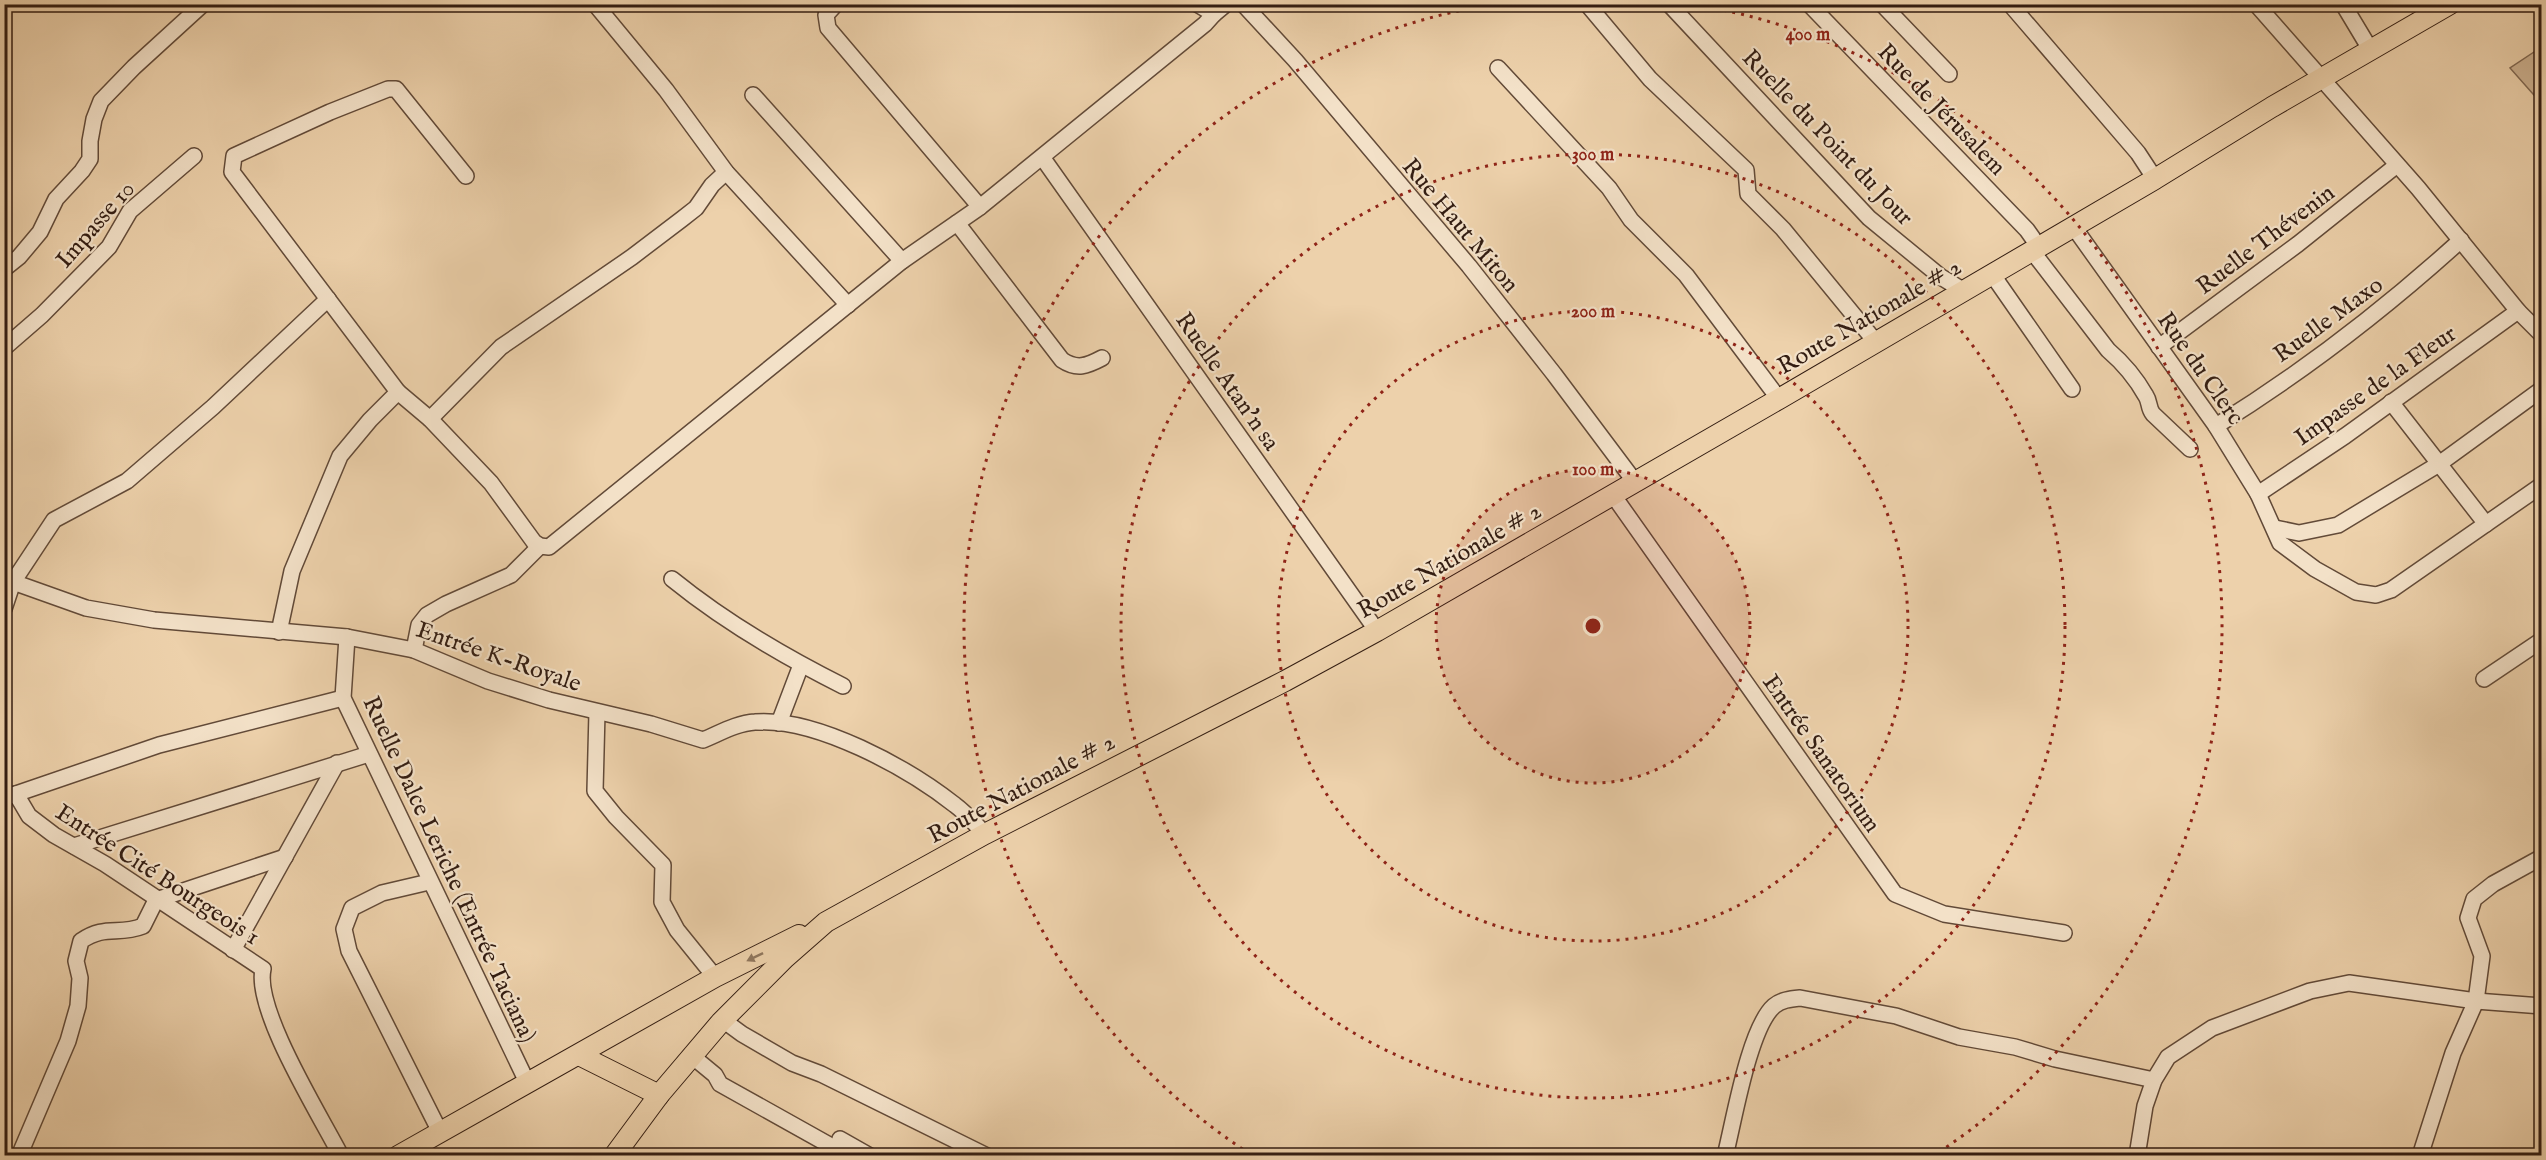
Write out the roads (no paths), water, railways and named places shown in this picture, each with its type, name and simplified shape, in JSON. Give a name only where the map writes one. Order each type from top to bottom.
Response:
[{"type":"main road","name":"Route Nationale # 2","points":[[614,1155],[659,1095],[720,1022],[785,958],[826,922],[985,834],[1285,681],[1377,631],[1964,291],[2370,49],[2450,4]]},
{"type":"main road","points":[[398,1155],[715,977],[826,922]]},
{"type":"main road","points":[[579,1055],[659,1095]]},
{"type":"street","points":[[4,269],[40,232],[56,199],[90,159],[94,118],[101,101],[134,67],[203,4]]},
{"type":"street","points":[[594,4],[666,90],[726,172],[848,305]]},
{"type":"street","points":[[836,4],[826,15],[828,28],[980,207]]},
{"type":"street","points":[[1197,4],[1220,9]]},
{"type":"street","name":"Rue Haut Miton","points":[[1243,4],[1295,60],[1469,266],[1635,482]]},
{"type":"street","points":[[1587,4],[1650,79],[1746,170],[1748,194],[1783,229],[1875,341]]},
{"type":"street","name":"Ruelle du Point du Jour","points":[[1669,4],[1869,218],[1941,277],[1964,291]]},
{"type":"street","name":"Rue de Jérusalem","points":[[1809,4],[2013,215],[2108,350],[2120,360],[2148,398],[2148,408],[2190,449]]},
{"type":"street","points":[[1882,4],[1949,74]]},
{"type":"street","points":[[2010,4],[2138,153],[2155,179]]},
{"type":"street","points":[[2256,4],[2323,79],[2461,240],[2518,311],[2541,335]]},
{"type":"street","points":[[2343,4],[2370,49]]},
{"type":"street","points":[[466,176],[396,89],[388,89],[330,112],[234,156],[232,172],[398,392],[430,419],[491,483],[529,537],[540,546],[549,547],[902,261],[980,207],[1205,24],[1220,9]]},
{"type":"street","points":[[1498,68],[1609,188],[1631,220],[1686,275],[1779,399]]},
{"type":"street","points":[[753,96],[902,261]]},
{"type":"street","name":"Impasse 10","points":[[4,348],[42,315],[109,248],[130,211],[194,156]]},
{"type":"street","name":"Ruelle Atan'n sa","points":[[1042,157],[1377,631]]},
{"type":"street","name":"Ruelle Thévenin","points":[[2159,347],[2298,244],[2397,165]]},
{"type":"street","points":[[430,419],[501,347],[632,257],[682,219],[696,208],[712,185],[726,172]]},
{"type":"street","points":[[957,223],[1062,360],[1069,365],[1085,367],[1102,358]]},
{"type":"street","name":"Rue du Clerc","points":[[2073,226],[2216,426],[2258,494],[2280,543],[2315,569],[2356,592],[2376,595],[2391,590],[2486,524]]},
{"type":"street","name":"Ruelle Maxo","points":[[2216,426],[2366,321],[2415,282],[2461,240]]},
{"type":"street","points":[[1992,274],[2072,389]]},
{"type":"street","points":[[4,609],[9,579],[54,520],[127,481],[213,407],[328,299]]},
{"type":"street","name":"Impasse de la Fleur","points":[[2258,494],[2345,435],[2518,311]]},
{"type":"street","points":[[2274,528],[2299,533],[2338,525],[2439,464],[2541,389]]},
{"type":"street","points":[[279,632],[292,572],[340,456],[370,420],[398,392]]},
{"type":"street","points":[[2391,402],[2486,524],[2541,485]]},
{"type":"street","name":"Entrée Sanatorium","points":[[1613,495],[1895,894],[1944,914],[2064,933]]},
{"type":"street","points":[[414,650],[419,625],[427,615],[446,603],[511,575],[540,546]]},
{"type":"street","name":"Entrée K-Royale","points":[[9,579],[86,608],[154,620],[347,637],[414,650],[488,681],[549,700],[651,724],[703,740],[734,726],[755,722],[779,723],[827,734],[895,764],[956,805],[985,834]]},
{"type":"street","points":[[672,579],[702,603],[801,665],[843,686]]},
{"type":"street","name":"Ruelle Dalce Leriche (Entrée Taciana)","points":[[347,637],[343,698],[429,882],[527,1082]]},
{"type":"street","points":[[2484,679],[2541,640]]},
{"type":"street","points":[[779,723],[801,665]]},
{"type":"street","points":[[10,796],[159,745],[343,698]]},
{"type":"street","points":[[597,712],[596,791],[616,817],[663,865],[662,902],[677,930],[715,977]]},
{"type":"street","points":[[74,846],[369,754]]},
{"type":"street","points":[[233,950],[338,764]]},
{"type":"street","name":"Entrée Cité Bourgeois 1","points":[[10,796],[29,816],[263,969],[260,981],[267,1011],[341,1155]]},
{"type":"street","points":[[19,1155],[68,1041],[78,1006],[80,978],[76,961],[81,941],[94,932],[130,931],[143,926],[156,900],[285,857]]},
{"type":"street","points":[[2420,1155],[2453,1053],[2476,1001],[2482,956],[2468,918],[2474,899],[2493,884],[2541,857]]},
{"type":"street","points":[[429,882],[382,893],[352,908],[344,929],[349,951],[440,1132]]},
{"type":"street","points":[[2137,1155],[2145,1106],[2154,1080],[2168,1057],[2212,1028],[2310,992],[2349,982],[2476,1001],[2541,1006]]},
{"type":"street","points":[[1725,1155],[1759,1027],[1774,1005],[1784,1000],[1800,998],[1896,1016],[1959,1037],[2015,1047],[2057,1059],[2154,1080]]},
{"type":"street","points":[[720,1022],[726,1023],[742,1035],[792,1063],[821,1074],[987,1155]]},
{"type":"street","points":[[692,1056],[715,1076],[720,1084],[849,1155]]},
{"type":"street","points":[[715,1076],[726,1076],[870,1155]]}]
